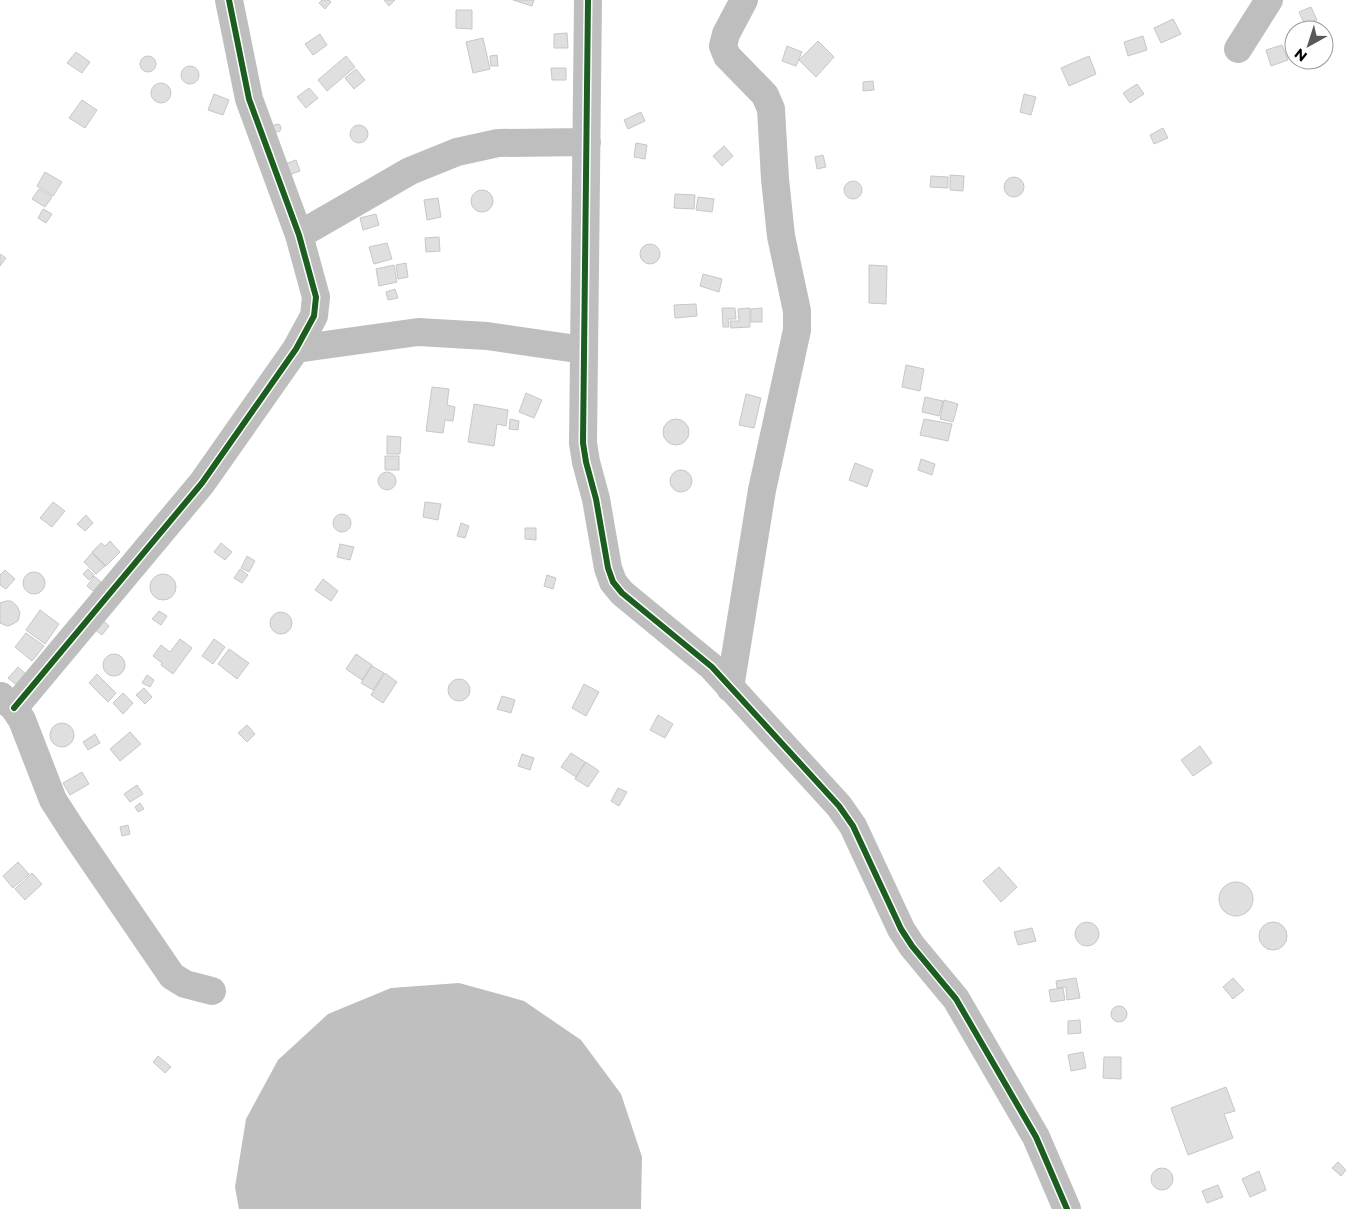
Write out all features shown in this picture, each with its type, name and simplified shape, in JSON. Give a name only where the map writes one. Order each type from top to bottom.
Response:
[{"type":"street","points":[[212,991],[185,984],[172,976],[53,800],[22,720],[7,702],[202,484],[296,349],[314,316],[316,297],[298,235],[249,99],[229,0]]},
{"type":"street","points":[[588,0],[582,443],[596,500],[608,568],[613,582],[622,593],[712,667],[840,806],[853,826],[901,929],[912,946],[956,999],[1036,1137],[1067,1209]]},
{"type":"street","points":[[730,688],[762,490],[797,330],[798,311],[781,236],[775,179],[771,109],[765,95],[727,56],[723,46],[726,34],[744,0]]},
{"type":"street","points":[[1238,49],[1269,0]]},
{"type":"street","points":[[298,235],[410,171],[457,152],[498,143],[586,142]]},
{"type":"street","points":[[296,349],[418,332],[487,336],[584,350]]},
{"type":"shaded area","points":[[459,983],[524,1001],[581,1040],[621,1094],[642,1157],[641,1209],[239,1209],[235,1187],[246,1119],[278,1060],[328,1014],[391,988]]},
{"type":"building","points":[[322,0],[329,0],[331,2],[325,9],[319,3]]},
{"type":"building","points":[[384,0],[395,0],[389,6]]},
{"type":"building","points":[[513,0],[534,0],[532,6]]},
{"type":"building","points":[[1311,7],[1317,20],[1303,20],[1299,12]]},
{"type":"building","points":[[456,10],[472,10],[472,29],[456,28]]},
{"type":"building","points":[[1173,19],[1181,34],[1161,43],[1154,28]]},
{"type":"building","points":[[567,33],[568,48],[554,48],[554,34]]},
{"type":"building","points":[[320,34],[327,45],[313,55],[305,44]]},
{"type":"building","points":[[1143,36],[1147,50],[1128,56],[1124,42]]},
{"type":"building","points":[[483,38],[490,69],[473,73],[466,42]]},
{"type":"building","points":[[818,41],[834,57],[816,77],[799,60]]},
{"type":"building","points":[[1282,45],[1284,61],[1271,66],[1266,50]]},
{"type":"building","points":[[787,46],[802,52],[796,66],[782,61]]},
{"type":"building","points":[[76,52],[90,62],[82,73],[67,63]]},
{"type":"building","points":[[497,55],[498,66],[491,66],[490,56]]},
{"type":"building","points":[[148,56],[154,58],[156,64],[154,70],[148,72],[142,70],[140,64],[142,58]]},
{"type":"building","points":[[346,56],[355,67],[327,91],[318,80]]},
{"type":"building","points":[[1089,56],[1096,74],[1069,86],[1061,68]]},
{"type":"building","points":[[190,66],[196,69],[199,75],[196,81],[190,84],[184,81],[181,75],[184,69]]},
{"type":"building","points":[[551,68],[566,68],[566,80],[552,80]]},
{"type":"building","points":[[356,69],[365,80],[354,89],[345,78]]},
{"type":"building","points":[[873,81],[874,90],[863,91],[863,82]]},
{"type":"building","points":[[161,83],[168,86],[171,93],[168,100],[161,103],[154,100],[151,93],[154,86]]},
{"type":"building","points":[[1137,84],[1144,94],[1130,103],[1123,93]]},
{"type":"building","points":[[309,88],[318,98],[306,108],[297,97]]},
{"type":"building","points":[[214,94],[229,100],[223,115],[208,110]]},
{"type":"building","points":[[1024,94],[1036,97],[1031,115],[1020,112]]},
{"type":"building","points":[[82,100],[97,110],[85,128],[69,118]]},
{"type":"building","points":[[641,112],[645,121],[628,129],[624,120]]},
{"type":"building","points":[[277,124],[281,128],[277,132],[273,128]]},
{"type":"building","points":[[359,125],[365,128],[368,134],[365,140],[359,143],[353,140],[350,134],[353,128]]},
{"type":"building","points":[[1163,128],[1168,138],[1154,144],[1150,135]]},
{"type":"building","points":[[636,143],[647,145],[645,159],[634,157]]},
{"type":"building","points":[[724,146],[733,156],[722,166],[713,156]]},
{"type":"building","points":[[823,155],[826,167],[817,169],[815,157]]},
{"type":"building","points":[[296,160],[300,171],[289,175],[285,164]]},
{"type":"building","points":[[45,172],[62,182],[53,196],[37,186]]},
{"type":"building","points":[[950,175],[964,176],[963,191],[950,190]]},
{"type":"building","points":[[931,176],[948,177],[948,188],[930,187]]},
{"type":"building","points":[[1014,177],[1021,180],[1024,187],[1021,194],[1014,197],[1007,194],[1004,187],[1007,180]]},
{"type":"building","points":[[853,181],[859,184],[862,190],[859,196],[853,199],[847,196],[844,190],[847,184]]},
{"type":"building","points":[[39,189],[52,197],[45,207],[32,199]]},
{"type":"building","points":[[482,190],[492,197],[493,201],[486,211],[482,212],[472,205],[471,201],[478,191]]},
{"type":"building","points":[[675,194],[695,195],[694,209],[674,208]]},
{"type":"building","points":[[698,197],[714,199],[712,212],[696,210]]},
{"type":"building","points":[[438,198],[441,217],[427,220],[424,200]]},
{"type":"building","points":[[43,209],[52,214],[46,223],[38,218]]},
{"type":"building","points":[[376,214],[379,225],[363,230],[360,218]]},
{"type":"building","points":[[439,237],[440,251],[426,252],[425,238]]},
{"type":"building","points":[[387,243],[392,259],[374,264],[369,247]]},
{"type":"building","points":[[650,244],[657,247],[660,254],[657,261],[650,264],[643,261],[640,254],[643,247]]},
{"type":"building","points":[[0,254],[6,258],[0,266]]},
{"type":"building","points":[[406,263],[408,277],[398,279],[396,265]]},
{"type":"building","points":[[394,265],[397,282],[379,286],[376,269]]},
{"type":"building","points":[[869,265],[887,266],[886,304],[869,303]]},
{"type":"building","points":[[703,274],[722,279],[719,292],[700,286]]},
{"type":"building","points":[[395,289],[398,298],[388,300],[386,292]]},
{"type":"building","points":[[696,304],[697,316],[675,318],[674,305]]},
{"type":"building","points":[[722,308],[735,308],[736,319],[728,319],[729,327],[723,327]]},
{"type":"building","points":[[750,308],[750,327],[731,328],[730,321],[739,321],[738,309]]},
{"type":"building","points":[[762,308],[762,322],[751,322],[751,309]]},
{"type":"building","points":[[906,365],[924,369],[920,391],[902,387]]},
{"type":"building","points":[[432,387],[449,389],[447,405],[455,407],[453,421],[445,420],[443,433],[426,431]]},
{"type":"building","points":[[526,393],[542,400],[534,418],[519,412]]},
{"type":"building","points":[[746,394],[761,398],[754,428],[739,425]]},
{"type":"building","points":[[925,397],[943,401],[939,416],[922,412]]},
{"type":"building","points":[[944,400],[958,404],[953,422],[940,419]]},
{"type":"building","points":[[474,404],[508,410],[506,426],[497,424],[494,446],[468,442]]},
{"type":"building","points":[[510,419],[519,421],[518,430],[509,429]]},
{"type":"building","points":[[676,419],[685,423],[689,432],[685,441],[676,445],[667,441],[663,432],[667,423]]},
{"type":"building","points":[[924,419],[952,424],[948,441],[920,435]]},
{"type":"building","points":[[387,436],[401,437],[400,454],[387,454]]},
{"type":"building","points":[[385,456],[399,456],[399,470],[385,470]]},
{"type":"building","points":[[921,459],[935,464],[932,475],[918,470]]},
{"type":"building","points":[[855,463],[873,470],[867,487],[849,480]]},
{"type":"building","points":[[681,470],[689,473],[692,481],[689,489],[681,492],[673,489],[670,481],[673,473]]},
{"type":"building","points":[[387,472],[393,475],[396,481],[393,487],[387,490],[381,487],[378,481],[381,475]]},
{"type":"building","points":[[53,502],[65,511],[52,527],[40,518]]},
{"type":"building","points":[[425,502],[441,504],[438,520],[423,517]]},
{"type":"building","points":[[338,514],[346,514],[351,519],[349,530],[338,532],[333,527],[333,519]]},
{"type":"building","points":[[86,515],[93,523],[85,531],[77,524]]},
{"type":"building","points":[[461,523],[469,526],[465,538],[457,536]]},
{"type":"building","points":[[525,528],[536,528],[536,540],[525,539]]},
{"type":"building","points":[[110,541],[120,552],[106,566],[92,552],[101,543],[105,546]]},
{"type":"building","points":[[221,543],[232,552],[225,560],[214,552]]},
{"type":"building","points":[[340,544],[354,547],[350,560],[337,557]]},
{"type":"building","points":[[92,553],[105,566],[96,574],[84,562]]},
{"type":"building","points":[[247,556],[255,561],[249,572],[241,568]]},
{"type":"building","points":[[88,569],[94,575],[89,580],[83,574]]},
{"type":"building","points":[[240,569],[248,575],[242,583],[234,578]]},
{"type":"building","points":[[5,570],[15,579],[6,589],[0,585],[0,575]]},
{"type":"building","points":[[34,572],[42,575],[45,583],[42,591],[34,594],[26,591],[23,583],[26,575]]},
{"type":"building","points":[[163,574],[172,578],[176,587],[172,596],[163,600],[154,596],[150,587],[154,578]]},
{"type":"building","points":[[547,575],[556,578],[553,589],[544,586]]},
{"type":"building","points":[[94,576],[101,582],[93,591],[87,586]]},
{"type":"building","points":[[323,579],[338,591],[331,601],[315,590]]},
{"type":"building","points":[[11,601],[17,606],[20,613],[18,621],[7,626],[0,623],[0,603]]},
{"type":"building","points":[[40,610],[59,624],[45,644],[26,630]]},
{"type":"building","points":[[159,611],[167,616],[161,625],[152,619]]},
{"type":"building","points":[[277,612],[285,612],[292,619],[292,627],[285,634],[277,634],[270,627],[270,619]]},
{"type":"building","points":[[102,619],[109,626],[102,635],[94,629]]},
{"type":"building","points":[[26,633],[44,646],[32,661],[15,647]]},
{"type":"building","points":[[180,639],[192,648],[173,674],[153,656],[161,645],[170,652]]},
{"type":"building","points":[[214,639],[225,647],[213,664],[202,656]]},
{"type":"building","points":[[229,649],[249,663],[237,679],[218,664]]},
{"type":"building","points":[[114,654],[122,657],[125,665],[122,673],[114,676],[106,673],[103,665],[106,657]]},
{"type":"building","points":[[356,654],[372,665],[362,680],[346,669]]},
{"type":"building","points":[[372,666],[384,673],[373,690],[361,683]]},
{"type":"building","points":[[18,667],[28,676],[19,687],[8,678]]},
{"type":"building","points":[[385,673],[397,682],[383,703],[371,695]]},
{"type":"building","points":[[97,674],[116,693],[108,702],[89,683]]},
{"type":"building","points":[[147,675],[154,680],[150,687],[142,683]]},
{"type":"building","points":[[459,679],[467,682],[470,690],[467,698],[459,701],[451,698],[448,690],[451,682]]},
{"type":"building","points":[[584,684],[599,692],[586,716],[572,708]]},
{"type":"building","points":[[144,688],[152,697],[145,704],[136,695]]},
{"type":"building","points":[[123,693],[133,703],[123,714],[113,703]]},
{"type":"building","points":[[502,696],[515,700],[511,713],[497,709]]},
{"type":"building","points":[[658,715],[673,724],[665,738],[650,730]]},
{"type":"building","points":[[62,723],[70,727],[74,735],[70,743],[62,747],[54,743],[50,735],[54,727]]},
{"type":"building","points":[[247,725],[255,734],[247,742],[238,733]]},
{"type":"building","points":[[130,732],[141,744],[120,761],[110,749]]},
{"type":"building","points":[[95,734],[100,743],[88,750],[83,742]]},
{"type":"building","points":[[1200,746],[1212,763],[1193,776],[1181,760]]},
{"type":"building","points":[[571,753],[585,762],[576,777],[561,767]]},
{"type":"building","points":[[522,754],[534,758],[530,770],[518,766]]},
{"type":"building","points":[[586,762],[599,771],[588,787],[575,779]]},
{"type":"building","points":[[82,772],[89,784],[70,795],[63,783]]},
{"type":"building","points":[[137,785],[143,794],[130,802],[124,794]]},
{"type":"building","points":[[618,788],[627,792],[619,806],[611,801]]},
{"type":"building","points":[[140,803],[144,809],[138,812],[135,807]]},
{"type":"building","points":[[128,825],[130,834],[122,836],[120,827]]},
{"type":"building","points":[[18,862],[29,874],[13,888],[3,876]]},
{"type":"building","points":[[999,867],[1017,887],[1001,902],[983,881]]},
{"type":"building","points":[[32,873],[42,884],[25,900],[15,889]]},
{"type":"building","points":[[1236,882],[1248,887],[1253,899],[1248,911],[1236,916],[1224,911],[1219,899],[1224,887]]},
{"type":"building","points":[[1087,922],[1096,925],[1099,934],[1096,943],[1087,946],[1078,943],[1075,934],[1078,925]]},
{"type":"building","points":[[1273,922],[1283,926],[1287,936],[1283,946],[1273,950],[1263,946],[1259,936],[1263,926]]},
{"type":"building","points":[[1032,928],[1036,941],[1018,945],[1014,932]]},
{"type":"building","points":[[1076,978],[1080,998],[1067,1000],[1066,987],[1057,988],[1056,981]]},
{"type":"building","points":[[1233,978],[1244,990],[1233,999],[1223,987]]},
{"type":"building","points":[[1063,988],[1065,1000],[1051,1002],[1049,990]]},
{"type":"building","points":[[1119,1006],[1125,1008],[1127,1014],[1125,1020],[1119,1022],[1113,1020],[1111,1014],[1113,1008]]},
{"type":"building","points":[[1080,1020],[1081,1033],[1068,1034],[1068,1021]]},
{"type":"building","points":[[1083,1052],[1086,1068],[1071,1071],[1068,1055]]},
{"type":"building","points":[[158,1056],[171,1067],[165,1073],[153,1062]]},
{"type":"building","points":[[1104,1057],[1121,1057],[1121,1079],[1103,1078]]},
{"type":"building","points":[[1226,1087],[1235,1111],[1224,1114],[1233,1138],[1188,1155],[1171,1108]]},
{"type":"building","points":[[1338,1162],[1346,1170],[1341,1176],[1332,1168]]},
{"type":"building","points":[[1162,1168],[1170,1171],[1173,1179],[1170,1187],[1162,1190],[1154,1187],[1151,1179],[1154,1171]]},
{"type":"building","points":[[1259,1171],[1266,1190],[1250,1197],[1242,1179]]},
{"type":"building","points":[[1218,1185],[1223,1197],[1207,1203],[1202,1191]]},
{"type":"cycle path","points":[[14,708],[202,483],[296,349],[314,316],[316,297],[299,235],[249,99],[229,0]]},
{"type":"cycle path","points":[[588,0],[583,443],[596,499],[608,568],[613,582],[622,593],[712,667],[839,806],[853,826],[901,929],[912,946],[956,999],[1036,1137],[1067,1209]]}]
